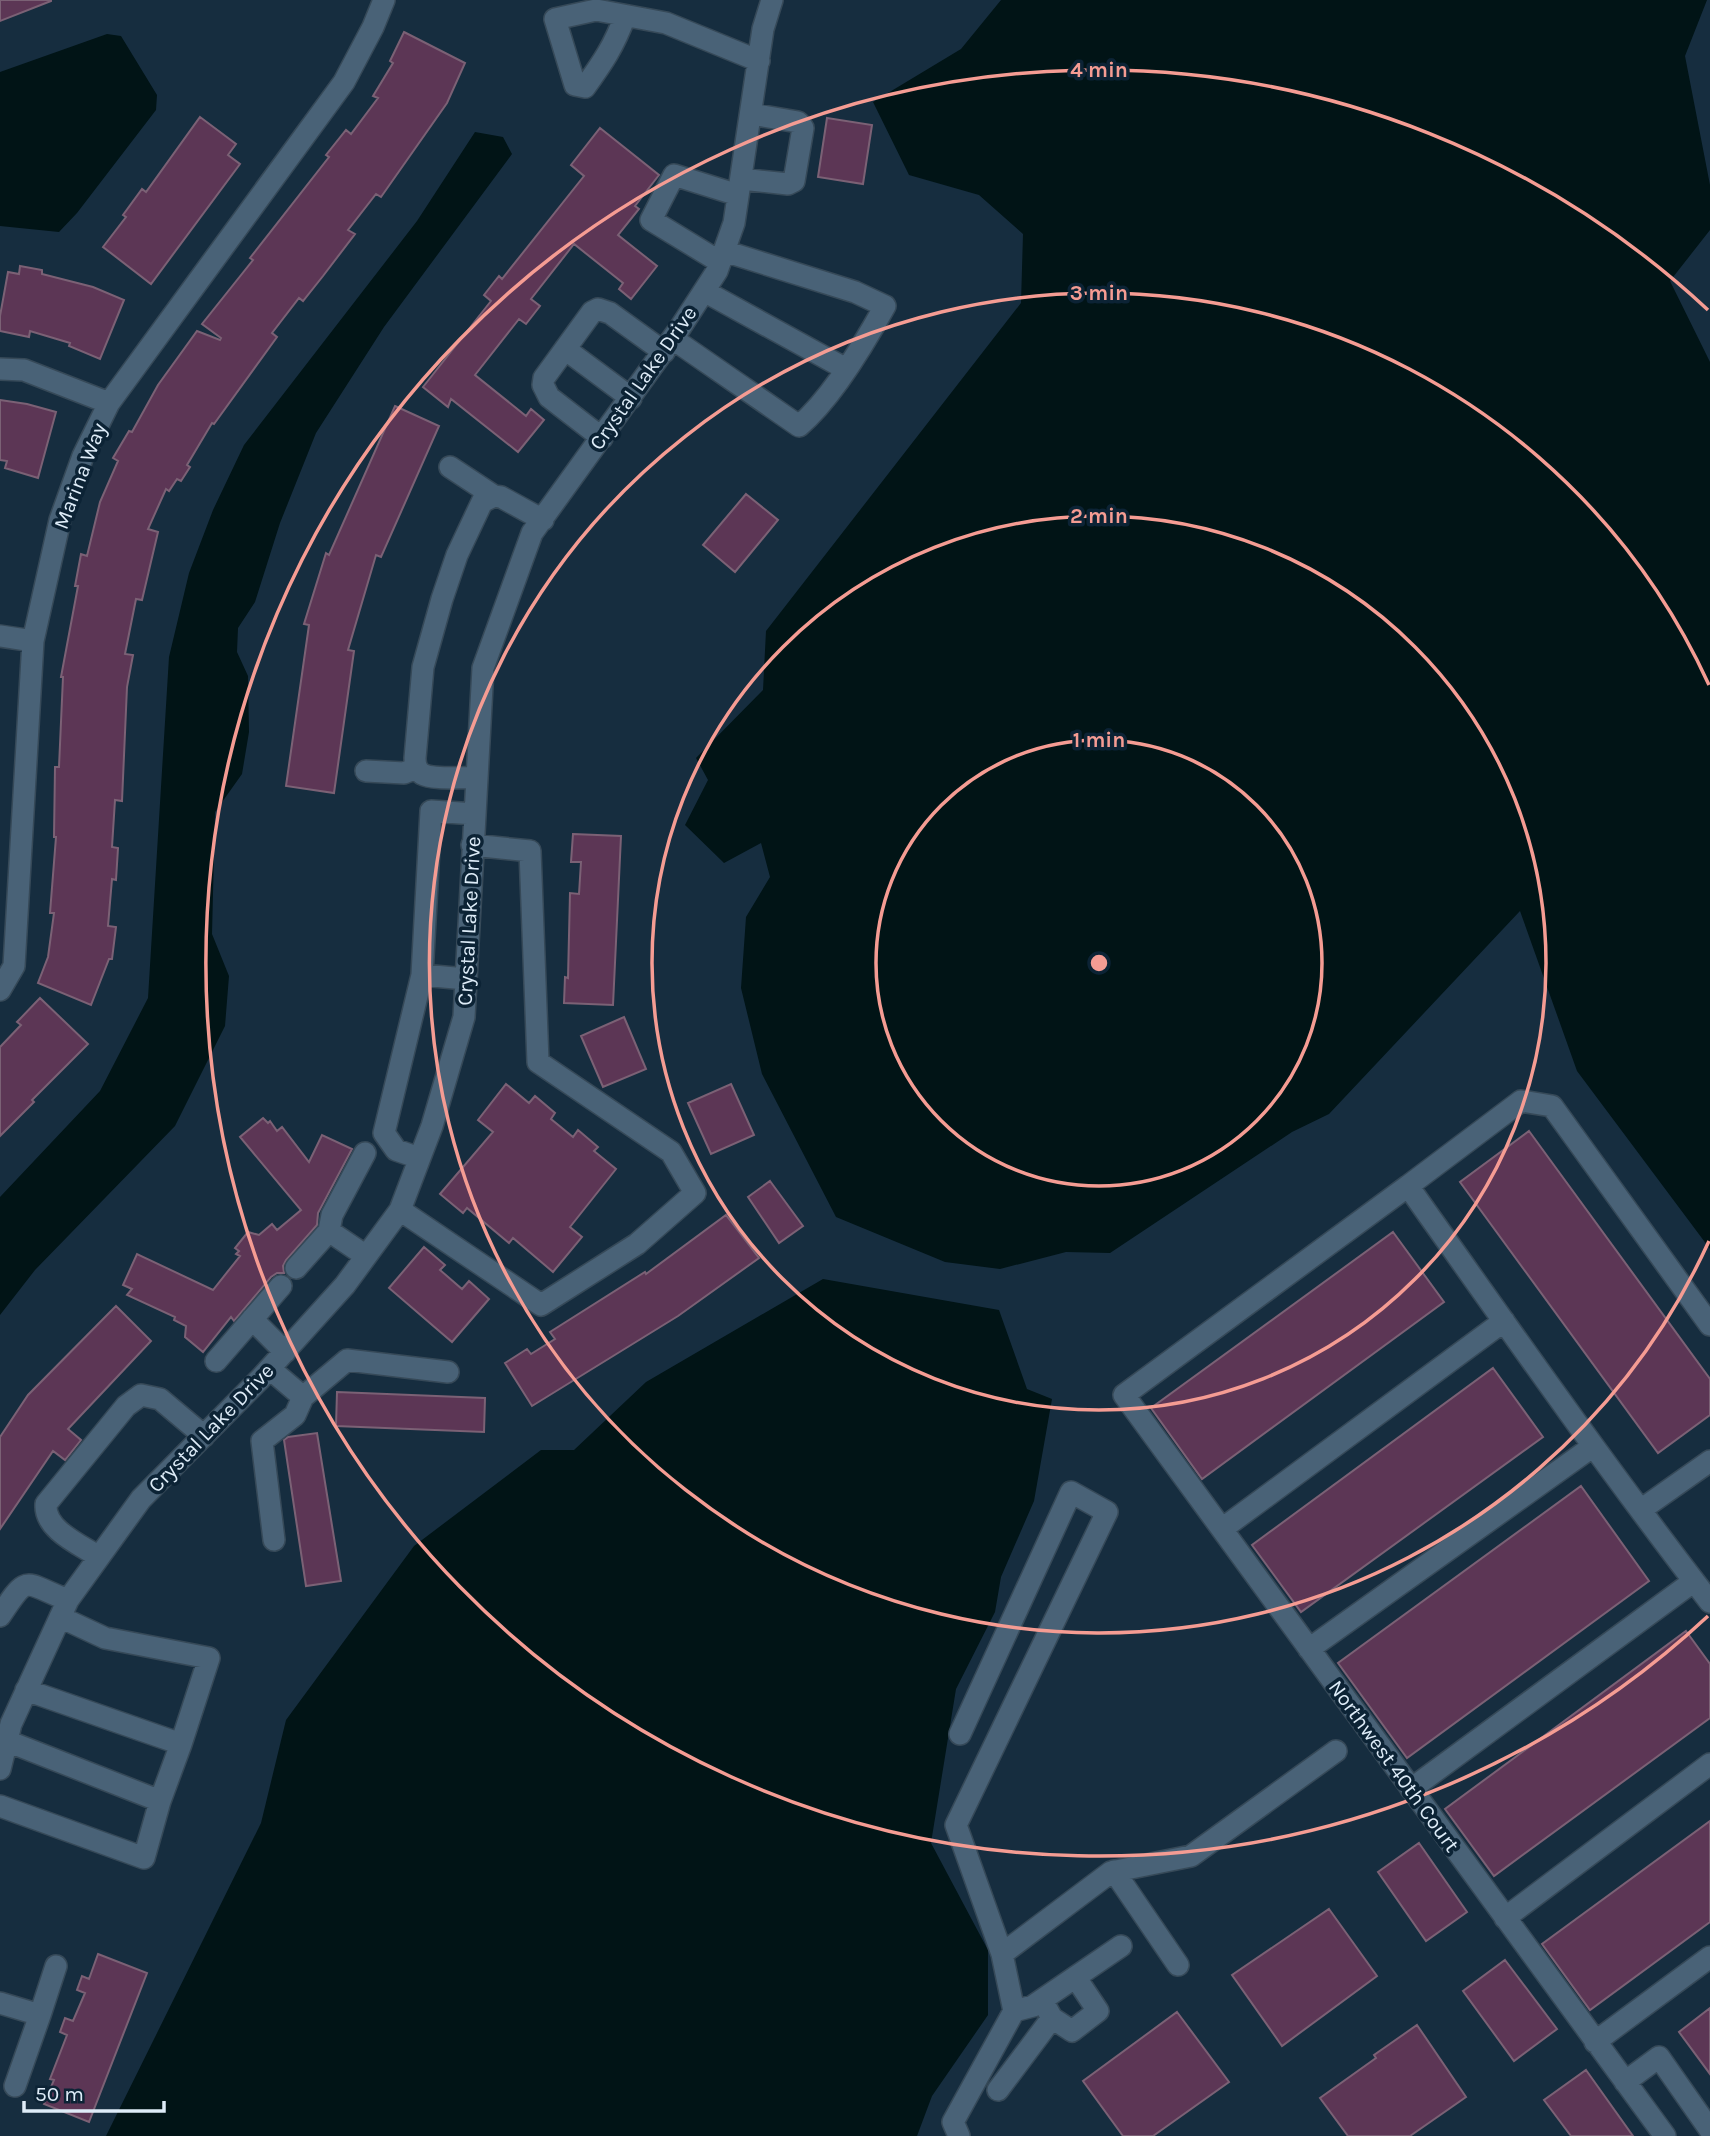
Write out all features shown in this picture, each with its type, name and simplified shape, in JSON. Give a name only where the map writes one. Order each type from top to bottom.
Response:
[{"type":"street","name":"Marina Way","points":[[0,990],[14,966],[33,641],[60,520],[83,456],[110,403],[344,82],[384,0]]},
{"type":"street","name":"Crystal Lake Drive","points":[[0,1769],[5,1735],[64,1608],[99,1557],[141,1499],[270,1369],[345,1285],[400,1210],[432,1126],[464,1017],[483,668],[532,533],[668,345],[704,291],[722,257],[734,223],[763,29],[772,0]]},
{"type":"street","points":[[625,16],[666,23],[759,61]]},
{"type":"street","points":[[602,438],[549,397],[545,392],[544,378],[592,312],[598,309],[668,345],[799,426],[813,415],[846,369],[885,306],[855,292],[722,257],[651,220],[674,175],[740,187],[788,184],[794,181],[803,128],[797,122],[751,114]]},
{"type":"street","points":[[704,291],[846,369]]},
{"type":"street","points":[[565,349],[631,398]]},
{"type":"street","points":[[0,369],[24,370],[110,403]]},
{"type":"street","points":[[450,467],[494,496],[501,497],[542,520]]},
{"type":"street","points":[[476,778],[432,777],[422,774],[416,768],[415,758],[424,667],[442,599],[457,555],[482,502],[494,496]]},
{"type":"street","points":[[0,636],[33,641]]},
{"type":"street","points":[[366,771],[404,773],[416,768]]},
{"type":"street","points":[[419,1158],[396,1150],[383,1133],[422,975],[431,811],[475,814]]},
{"type":"street","points":[[400,1210],[541,1305],[637,1244],[695,1193],[671,1152],[538,1062],[530,851],[472,845]]},
{"type":"street","points":[[422,975],[466,979]]},
{"type":"street","points":[[1710,1325],[1552,1106],[1521,1101],[1409,1186],[1592,1447],[1642,1509],[1710,1602]]},
{"type":"street","points":[[296,1268],[329,1231],[332,1215],[365,1153]]},
{"type":"street","name":"Northwest 40th Court","points":[[1409,1186],[1124,1395],[1665,2136]]},
{"type":"street","points":[[329,1231],[366,1256]]},
{"type":"street","points":[[216,1361],[281,1286]]},
{"type":"street","points":[[252,1319],[285,1352]]},
{"type":"street","points":[[1222,1529],[1504,1321]]},
{"type":"street","points":[[274,1540],[262,1441],[295,1415],[303,1398],[347,1360],[448,1372]]},
{"type":"street","points":[[270,1369],[303,1398]]},
{"type":"street","points":[[99,1557],[54,1527],[46,1511],[46,1504],[126,1406],[141,1395],[160,1399],[204,1436]]},
{"type":"street","points":[[1309,1649],[1592,1447]]},
{"type":"street","points":[[1642,1509],[1710,1461]]},
{"type":"street","points":[[958,2136],[953,2122],[1014,2011],[1002,1954],[956,1825],[1107,1512],[1071,1492],[960,1734]]},
{"type":"street","points":[[1411,1789],[1694,1581]]},
{"type":"street","points":[[0,1616],[18,1588],[24,1585],[36,1586],[106,1638],[209,1658],[160,1801],[144,1858],[0,1806]]},
{"type":"street","points":[[26,1690],[181,1744]]},
{"type":"street","points":[[5,1735],[160,1801]]},
{"type":"street","points":[[1002,1954],[1114,1871],[1191,1856],[1336,1751]]},
{"type":"street","points":[[1505,1918],[1710,1764]]},
{"type":"street","points":[[1114,1871],[1178,1965]]},
{"type":"street","points":[[998,2090],[1047,2009],[1076,1978],[1121,1947]]},
{"type":"street","points":[[1595,2042],[1710,1957]]},
{"type":"street","points":[[15,2086],[56,1966]]},
{"type":"street","points":[[1014,2011],[1033,2006],[1047,2009],[1072,2031],[1098,2011],[1076,1978]]},
{"type":"street","points":[[0,2003],[40,2015]]},
{"type":"street","points":[[1625,2082],[1658,2057],[1710,2130]]},
{"type":"shaded area","points":[[1001,0],[1707,0],[1685,56],[1710,185],[1710,230],[1670,281],[1710,362],[1710,1249],[1577,1071],[1520,911],[1329,1114],[1292,1132],[1110,1253],[1066,1252],[1000,1269],[945,1262],[836,1217],[762,1074],[741,988],[746,917],[770,877],[761,843],[724,863],[685,825],[708,780],[696,758],[763,690],[766,631],[1021,303],[1023,234],[979,195],[909,175],[873,102],[961,49]]},
{"type":"shaded area","points":[[107,34],[121,36],[157,95],[156,110],[77,213],[59,232],[0,226],[0,72]]},
{"type":"shaded area","points":[[475,132],[503,137],[512,154],[384,327],[316,433],[280,523],[255,602],[238,628],[237,652],[248,676],[249,732],[242,774],[215,812],[212,934],[229,976],[225,1026],[175,1126],[35,1270],[0,1315],[0,1197],[100,1091],[148,998],[169,657],[189,573],[213,510],[244,445],[417,221]]},
{"type":"shaded area","points":[[823,1279],[999,1310],[1027,1389],[1052,1399],[1034,1501],[1001,1577],[995,1612],[956,1689],[931,1843],[988,1950],[988,2015],[932,2096],[917,2136],[106,2136],[261,1823],[286,1720],[414,1546],[541,1450],[574,1450],[646,1382]]},
{"type":"building","points":[[0,0],[51,0],[51,1],[0,21]]},
{"type":"building","points":[[404,32],[465,63],[447,103],[381,197],[376,194],[348,230],[355,234],[303,301],[299,298],[272,333],[277,337],[214,424],[212,423],[187,465],[190,467],[181,481],[177,479],[169,491],[166,489],[148,529],[158,532],[142,600],[136,599],[125,654],[133,655],[127,687],[122,801],[115,800],[112,847],[118,848],[108,926],[116,927],[112,959],[109,959],[91,1005],[38,983],[48,957],[54,913],[50,913],[56,837],[55,767],[59,767],[61,677],[78,586],[75,586],[81,554],[87,556],[100,502],[118,461],[113,458],[129,431],[132,432],[158,385],[197,331],[220,340],[221,338],[202,324],[329,157],[326,155],[346,130],[351,134],[378,98],[373,96],[393,63],[390,61]]},
{"type":"building","points":[[200,117],[236,144],[228,155],[240,164],[151,284],[103,247],[126,217],[123,215],[142,189],[146,192]]},
{"type":"building","points":[[827,118],[872,125],[863,184],[818,177]]},
{"type":"building","points":[[600,128],[659,175],[635,206],[639,209],[618,235],[657,266],[631,299],[619,289],[623,283],[574,244],[531,299],[540,306],[526,324],[519,319],[475,375],[526,416],[531,409],[544,420],[518,452],[451,399],[448,407],[423,387],[491,301],[484,295],[499,276],[502,279],[584,176],[571,165]]},
{"type":"building","points":[[20,266],[42,270],[42,274],[93,287],[124,300],[100,359],[69,346],[70,343],[30,331],[29,337],[0,331],[8,272],[19,274]]},
{"type":"building","points":[[0,400],[56,412],[38,478],[5,468],[7,461],[0,460]]},
{"type":"building","points":[[395,406],[439,426],[381,557],[376,555],[348,650],[354,651],[334,793],[286,786],[309,625],[304,624],[326,553],[329,555]]},
{"type":"building","points":[[746,494],[778,520],[735,572],[703,545]]},
{"type":"building","points":[[573,834],[621,836],[613,1005],[564,1003],[565,977],[568,978],[570,893],[579,894],[581,862],[571,862]]},
{"type":"building","points":[[40,998],[88,1044],[0,1136],[0,1047],[21,1025],[17,1022]]},
{"type":"building","points":[[624,1017],[646,1069],[603,1087],[581,1036]]},
{"type":"building","points":[[506,1084],[529,1103],[535,1096],[555,1113],[551,1119],[573,1137],[578,1130],[598,1147],[594,1151],[616,1169],[570,1227],[582,1237],[553,1272],[513,1238],[509,1243],[467,1208],[463,1213],[440,1194],[493,1132],[478,1120]]},
{"type":"building","points":[[731,1084],[754,1135],[711,1154],[688,1103]]},
{"type":"building","points":[[263,1118],[268,1123],[270,1121],[277,1131],[282,1127],[309,1162],[322,1135],[352,1149],[318,1213],[317,1225],[286,1260],[284,1273],[271,1277],[234,1321],[231,1317],[203,1352],[185,1337],[186,1326],[174,1320],[175,1317],[127,1295],[132,1289],[123,1285],[137,1254],[213,1290],[240,1256],[236,1254],[239,1251],[235,1248],[248,1232],[259,1235],[272,1224],[277,1230],[301,1210],[240,1137]]},
{"type":"building","points":[[1529,1131],[1710,1379],[1710,1415],[1658,1453],[1460,1182]]},
{"type":"building","points":[[770,1181],[803,1226],[779,1243],[748,1197]]},
{"type":"building","points":[[726,1215],[759,1258],[678,1316],[532,1406],[505,1363],[527,1349],[531,1354],[555,1339],[550,1332],[645,1272],[646,1274]]},
{"type":"building","points":[[1393,1232],[1444,1302],[1202,1479],[1151,1408]]},
{"type":"building","points":[[424,1247],[445,1265],[440,1270],[462,1289],[469,1281],[489,1299],[452,1342],[389,1288]]},
{"type":"building","points":[[116,1306],[151,1341],[68,1429],[81,1440],[65,1460],[53,1451],[0,1529],[0,1437],[28,1395]]},
{"type":"building","points":[[1493,1368],[1543,1437],[1301,1612],[1252,1545]]},
{"type":"building","points":[[337,1392],[485,1398],[484,1432],[336,1426]]},
{"type":"building","points":[[317,1433],[341,1581],[306,1586],[284,1440],[288,1437]]},
{"type":"building","points":[[1581,1486],[1649,1581],[1407,1758],[1338,1663]]},
{"type":"building","points":[[1686,1631],[1710,1664],[1710,1718],[1494,1876],[1445,1809]]},
{"type":"building","points":[[1710,1821],[1710,1922],[1590,2010],[1542,1944]]},
{"type":"building","points":[[1419,1843],[1467,1912],[1426,1941],[1378,1872]]},
{"type":"building","points":[[1329,1909],[1377,1976],[1282,2046],[1232,1975]]},
{"type":"building","points":[[98,1954],[147,1973],[89,2122],[44,2104],[54,2080],[50,2079],[67,2035],[60,2032],[65,2018],[73,2021],[85,1993],[77,1990],[82,1976],[89,1979]]},
{"type":"building","points":[[1505,1960],[1557,2029],[1514,2061],[1463,1991]]},
{"type":"building","points":[[1710,2008],[1710,2074],[1679,2032]]},
{"type":"building","points":[[1177,2012],[1229,2082],[1153,2136],[1123,2136],[1083,2081]]},
{"type":"building","points":[[1417,2025],[1466,2097],[1410,2136],[1348,2136],[1320,2098]]},
{"type":"building","points":[[1586,2070],[1633,2136],[1571,2136],[1544,2100]]}]
